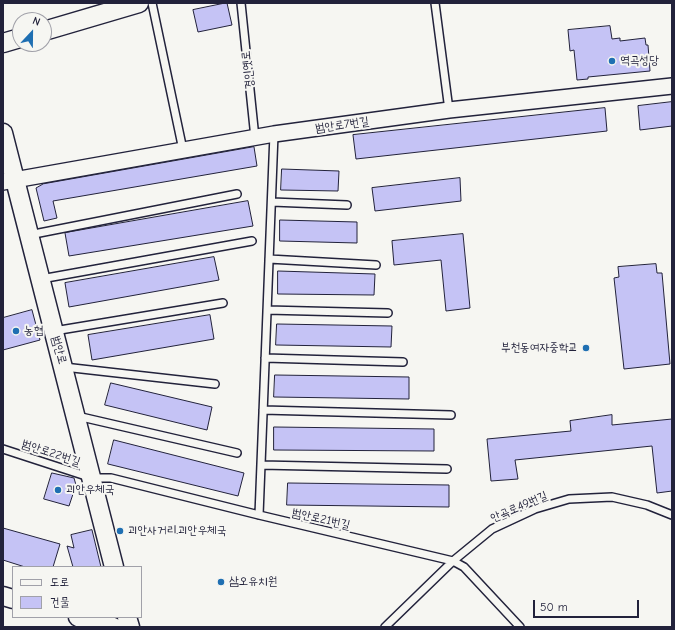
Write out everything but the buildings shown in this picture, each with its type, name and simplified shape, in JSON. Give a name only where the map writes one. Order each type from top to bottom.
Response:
[{"type":"street","points":[[52,29],[139,3]]},
{"type":"street","name":"범안로7번길","points":[[9,181],[274,134],[449,110],[672,86]]},
{"type":"street","name":"범안로","points":[[3,133],[9,181],[29,235],[114,566]]},
{"type":"street","points":[[82,618],[113,627]]},
{"type":"lane","points":[[152,3],[183,150]]},
{"type":"lane","name":"경인옛로","points":[[241,3],[255,138]]},
{"type":"lane","points":[[435,3],[449,110]]},
{"type":"lane","points":[[259,515],[274,134]]},
{"type":"lane","points":[[29,235],[237,194]]},
{"type":"lane","points":[[272,202],[347,205]]},
{"type":"lane","points":[[40,279],[252,241]]},
{"type":"lane","points":[[269,259],[376,265]]},
{"type":"lane","points":[[54,331],[223,303]]},
{"type":"lane","points":[[267,310],[388,313]]},
{"type":"lane","points":[[266,358],[403,362]]},
{"type":"lane","points":[[63,367],[214,384]]},
{"type":"lane","points":[[263,410],[451,414]]},
{"type":"lane","points":[[76,416],[237,453]]},
{"type":"lane","name":"범안로22번길","points":[[3,449],[92,478]]},
{"type":"lane","points":[[261,465],[447,469]]},
{"type":"lane","name":"범안로21번길","points":[[92,478],[111,478],[453,561],[464,567],[520,627]]},
{"type":"lane","name":"안곡로49번길","points":[[385,627],[453,561],[492,529],[535,509],[569,499],[612,497],[647,505],[672,515]]},
{"type":"place","name":"역곡성당","points":[[612,61]]},
{"type":"place","name":"농협","points":[[16,331]]},
{"type":"place","name":"부천동여자중학교","points":[[586,348]]},
{"type":"place","name":"괴안우체국","points":[[58,490]]},
{"type":"place","name":"괴안사거리.괴안우체국","points":[[120,531]]},
{"type":"place","name":"삼오유치원","points":[[221,582]]}]
